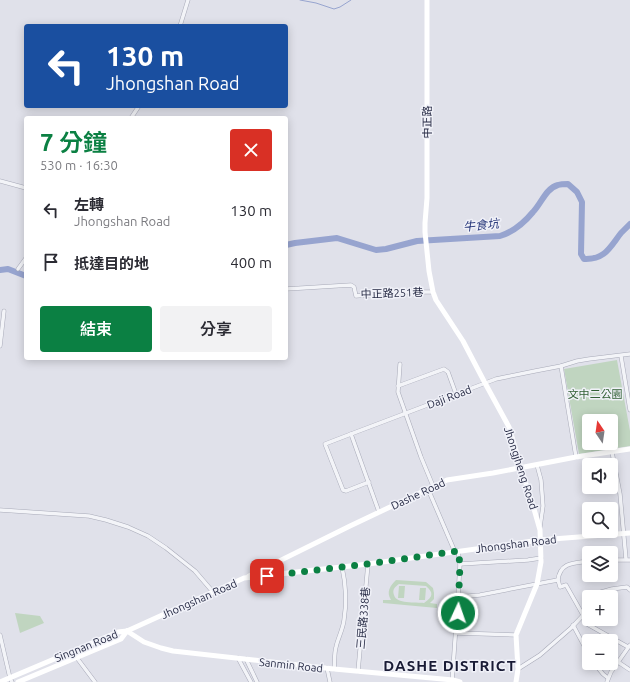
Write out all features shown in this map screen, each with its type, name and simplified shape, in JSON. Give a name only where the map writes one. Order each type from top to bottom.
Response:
[{"type":"street","points":[[181,24],[188,0]]},
{"type":"street","name":"中正路","points":[[426,245],[427,0]]},
{"type":"street","points":[[0,180],[24,187]]},
{"type":"street","name":"Jhongjheng Road","points":[[426,245],[429,271],[436,300],[463,341],[509,427],[540,530],[541,562],[537,584],[516,635],[518,669],[516,682]]},
{"type":"street","points":[[18,269],[24,261]]},
{"type":"street","name":"中正路251巷","points":[[288,289],[351,285],[354,287],[356,296],[404,292],[433,292]]},
{"type":"street","points":[[0,346],[4,311]]},
{"type":"street","name":"Daji Road","points":[[369,482],[346,491],[342,490],[325,444],[504,377],[561,366],[577,361],[630,354]]},
{"type":"street","points":[[621,356],[630,410]]},
{"type":"street","points":[[400,364],[398,392],[430,487],[457,552],[460,564],[452,681]]},
{"type":"street","points":[[561,366],[576,457]]},
{"type":"street","points":[[398,386],[444,369],[448,372],[456,394]]},
{"type":"street","points":[[625,383],[630,382]]},
{"type":"street","points":[[352,434],[379,512]]},
{"type":"street","name":"Dashe Road","points":[[244,578],[447,480],[630,449]]},
{"type":"street","points":[[612,452],[620,494],[628,560]]},
{"type":"street","points":[[537,465],[541,480],[543,506],[540,530]]},
{"type":"street","points":[[0,510],[89,516],[128,527],[148,536],[166,548],[195,571],[213,592]]},
{"type":"street","name":"Jhongshan Road","points":[[127,631],[244,578],[368,564],[540,540],[630,534]]},
{"type":"street","points":[[460,564],[541,558]]},
{"type":"street","points":[[582,562],[567,565],[562,568],[558,574],[560,586],[566,585],[582,613]]},
{"type":"street","name":"三民路338巷","points":[[358,671],[368,564]]},
{"type":"street","points":[[334,669],[336,649],[344,621],[346,598],[346,583],[342,567]]},
{"type":"street","points":[[458,597],[480,595],[558,580]]},
{"type":"street","points":[[608,590],[627,587],[630,590]]},
{"type":"street","points":[[518,669],[540,655],[582,616]]},
{"type":"street","points":[[573,626],[582,642]]},
{"type":"street","points":[[591,626],[629,646],[618,662],[630,670]]},
{"type":"street","name":"Sanmin Road","points":[[127,631],[144,642],[173,651],[460,682]]},
{"type":"street","name":"Singnan Road","points":[[18,682],[121,639],[127,631]]},
{"type":"street","name":"Singnan Road","points":[[0,682],[11,680],[118,632],[127,631]]},
{"type":"street","points":[[456,633],[516,635]]},
{"type":"street","points":[[0,635],[11,680]]},
{"type":"street","points":[[77,658],[93,681]]},
{"type":"street","points":[[238,658],[251,682]]},
{"type":"street","points":[[246,659],[257,682]]},
{"type":"street","points":[[327,668],[330,682]]},
{"type":"street","points":[[600,670],[607,680],[612,670]]},
{"type":"green space","name":"文中二公園","points":[[617,360],[630,431],[630,446],[618,448],[618,414],[582,414],[582,450],[604,450],[579,454],[564,369]]},
{"type":"green space","points":[[396,580],[426,582],[433,588],[434,593],[434,599],[430,603],[437,604],[437,608],[383,603],[383,600],[391,600],[389,594],[390,587]],"holes":[[[399,584],[426,586],[431,593],[431,597],[424,603],[398,600],[393,593],[394,588]]]},
{"type":"green space","points":[[399,586],[405,586],[404,598],[398,598]]},
{"type":"green space","points":[[420,588],[426,588],[425,600],[419,600]]},
{"type":"green space","points":[[15,613],[40,616],[44,623],[20,633]]},
{"type":"waterway","points":[[300,0],[334,9],[351,0]]},
{"type":"waterway","name":"牛食坑","points":[[288,245],[337,238],[376,250],[417,241],[500,236],[514,230],[530,216],[550,189],[563,184],[568,184],[577,192],[582,202],[581,254],[584,259],[591,259],[606,252],[630,224]]},
{"type":"waterway","name":"牛食坑","points":[[0,270],[8,269],[24,275]]},
{"type":"district","name":"DASHE DISTRICT","points":[[450,665]]},
{"type":"route","points":[[267,576],[368,564],[458,551],[460,564],[458,613]]}]
